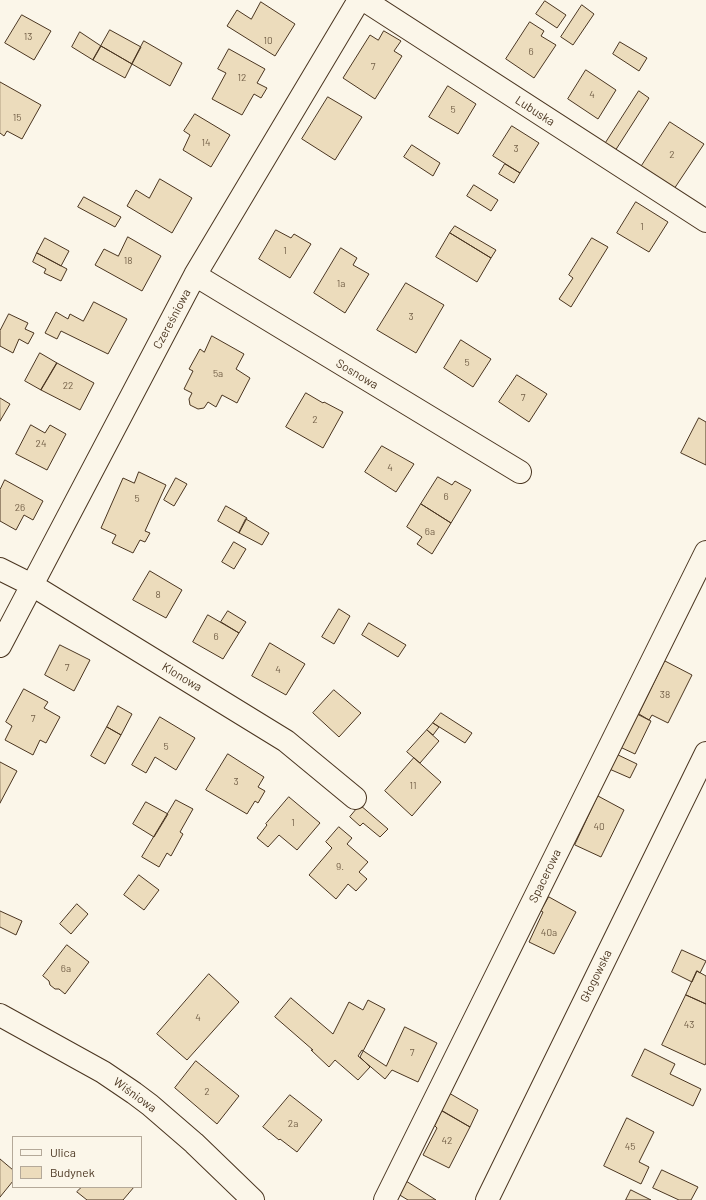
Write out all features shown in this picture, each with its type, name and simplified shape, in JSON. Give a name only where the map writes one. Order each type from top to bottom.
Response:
[{"type":"street","name":"Czereśniowa","points":[[0,646],[195,275],[359,0]]},
{"type":"street","name":"Lubuska","points":[[364,0],[706,221]]},
{"type":"street","name":"Sosnowa","points":[[195,275],[520,472]]},
{"type":"street","name":"Spacerowa","points":[[386,1200],[706,552]]},
{"type":"street","name":"Klonowa","points":[[0,569],[32,586],[286,740],[355,798]]},
{"type":"street","name":"Głogowska","points":[[487,1200],[706,753]]},
{"type":"street","name":"Wiśniowa","points":[[0,1015],[103,1072],[134,1093],[194,1143],[253,1200]]},
{"type":"building","points":[[545,1],[566,15],[557,28],[536,14]]},
{"type":"building","points":[[261,2],[295,24],[275,56],[227,26],[237,10],[251,19]]},
{"type":"building","points":[[582,5],[594,14],[573,45],[561,37]]},
{"type":"building","points":[[22,15],[51,31],[34,60],[5,43]]},
{"type":"building","points":[[530,22],[544,31],[541,36],[556,45],[534,78],[506,59]]},
{"type":"building","points":[[110,30],[141,47],[132,64],[101,46]]},
{"type":"building","points":[[384,31],[401,41],[394,51],[402,56],[375,99],[343,78],[370,35],[378,40]]},
{"type":"building","points":[[80,32],[101,46],[93,60],[72,47]]},
{"type":"building","points":[[144,41],[182,63],[170,86],[132,64]]},
{"type":"building","points":[[620,42],[647,58],[639,71],[613,54]]},
{"type":"building","points":[[101,46],[132,64],[125,78],[93,60]]},
{"type":"building","points":[[229,49],[265,69],[257,83],[267,88],[261,98],[254,94],[242,115],[212,99],[226,73],[218,69]]},
{"type":"building","points":[[586,70],[616,90],[598,119],[568,99]]},
{"type":"building","points":[[0,82],[41,105],[22,139],[7,131],[4,136],[0,133]]},
{"type":"building","points":[[448,86],[476,104],[458,134],[429,117]]},
{"type":"building","points":[[639,91],[649,98],[615,151],[605,144]]},
{"type":"building","points":[[328,97],[362,117],[335,160],[302,139]]},
{"type":"building","points":[[195,114],[230,135],[211,167],[183,150],[190,135],[184,131]]},
{"type":"building","points":[[670,122],[704,144],[674,189],[641,167]]},
{"type":"building","points":[[512,126],[539,143],[520,173],[493,156]]},
{"type":"building","points":[[412,145],[440,163],[433,176],[404,157]]},
{"type":"building","points":[[505,164],[520,173],[514,183],[499,174]]},
{"type":"building","points":[[160,179],[192,198],[172,233],[127,206],[136,190],[149,198]]},
{"type":"building","points":[[474,185],[498,200],[491,211],[467,196]]},
{"type":"building","points":[[84,197],[121,217],[115,227],[78,207]]},
{"type":"building","points":[[636,202],[668,222],[649,252],[617,233]]},
{"type":"building","points":[[455,226],[496,250],[491,258],[450,233]]},
{"type":"building","points":[[276,230],[291,238],[294,234],[311,244],[290,278],[259,259]]},
{"type":"building","points":[[450,233],[491,258],[477,282],[436,257]]},
{"type":"building","points":[[128,237],[161,256],[142,291],[95,265],[104,249],[118,256]]},
{"type":"building","points":[[45,238],[69,251],[61,266],[37,253]]},
{"type":"building","points":[[592,238],[608,247],[571,307],[559,299],[573,278],[569,275]]},
{"type":"building","points":[[341,248],[357,258],[353,265],[369,274],[345,313],[314,293]]},
{"type":"building","points":[[37,253],[67,269],[61,281],[44,273],[46,269],[33,262]]},
{"type":"building","points":[[406,283],[444,305],[416,353],[377,330]]},
{"type":"building","points":[[94,302],[127,319],[108,354],[61,331],[57,339],[45,333],[56,312],[68,319],[70,314],[83,321]]},
{"type":"building","points":[[9,314],[28,323],[25,329],[34,333],[28,344],[19,339],[13,353],[0,346],[0,331]]},
{"type":"building","points":[[212,336],[244,354],[236,369],[250,378],[237,403],[222,395],[216,407],[208,402],[204,408],[198,409],[190,405],[189,399],[192,393],[184,389],[193,371],[189,369],[200,349],[204,352]]},
{"type":"building","points":[[461,340],[491,359],[473,387],[444,368]]},
{"type":"building","points":[[40,353],[57,363],[41,390],[25,381]]},
{"type":"building","points":[[57,363],[94,383],[80,410],[41,390]]},
{"type":"building","points":[[517,375],[547,394],[529,422],[499,402]]},
{"type":"building","points":[[306,393],[343,412],[323,448],[286,427]]},
{"type":"building","points":[[0,398],[10,404],[0,421]]},
{"type":"building","points":[[699,418],[706,422],[706,465],[681,453]]},
{"type":"building","points":[[31,425],[45,433],[50,425],[66,434],[47,470],[16,454]]},
{"type":"building","points":[[382,446],[414,464],[396,492],[365,472]]},
{"type":"building","points":[[139,472],[166,485],[145,531],[150,533],[145,542],[140,540],[133,553],[112,543],[116,535],[101,528],[123,478],[134,483]]},
{"type":"building","points":[[438,477],[452,485],[455,481],[471,490],[451,523],[421,504]]},
{"type":"building","points":[[176,478],[187,484],[174,506],[164,500]]},
{"type":"building","points":[[5,480],[43,501],[33,520],[24,515],[16,530],[0,521],[0,490]]},
{"type":"building","points":[[421,504],[451,523],[432,554],[417,544],[422,537],[407,527]]},
{"type":"building","points":[[226,506],[247,518],[239,533],[218,521]]},
{"type":"building","points":[[246,519],[269,533],[262,545],[239,533]]},
{"type":"building","points":[[234,542],[246,549],[234,569],[222,562]]},
{"type":"building","points":[[150,571],[182,590],[166,618],[133,600]]},
{"type":"building","points":[[339,609],[350,616],[334,644],[322,637]]},
{"type":"building","points":[[228,611],[246,622],[239,633],[221,622]]},
{"type":"building","points":[[208,615],[239,633],[223,659],[193,642]]},
{"type":"building","points":[[369,623],[406,645],[398,657],[362,635]]},
{"type":"building","points":[[270,643],[305,664],[286,695],[252,676]]},
{"type":"building","points":[[60,645],[90,660],[74,691],[45,675]]},
{"type":"building","points":[[665,661],[692,675],[668,723],[652,715],[649,720],[639,714]]},
{"type":"building","points":[[24,689],[48,702],[44,708],[60,717],[46,743],[40,740],[33,755],[5,740],[12,726],[6,722]]},
{"type":"building","points":[[334,690],[361,713],[339,737],[313,713]]},
{"type":"building","points":[[118,706],[132,714],[121,735],[107,727]]},
{"type":"building","points":[[441,713],[472,733],[465,743],[433,723]]},
{"type":"building","points":[[637,714],[651,721],[635,754],[620,747]]},
{"type":"building","points":[[160,717],[195,738],[176,770],[155,757],[146,773],[132,765]]},
{"type":"building","points":[[433,723],[439,727],[433,735],[427,730]]},
{"type":"building","points":[[107,727],[121,735],[105,764],[91,756]]},
{"type":"building","points":[[427,730],[439,741],[420,763],[407,752]]},
{"type":"building","points":[[614,753],[637,764],[630,778],[607,768]]},
{"type":"building","points":[[228,754],[264,777],[258,787],[265,791],[258,803],[255,801],[247,814],[206,790]]},
{"type":"building","points":[[414,758],[441,782],[412,816],[385,791]]},
{"type":"building","points":[[0,762],[17,771],[0,803]]},
{"type":"building","points":[[598,796],[624,810],[601,857],[575,845]]},
{"type":"building","points":[[289,797],[320,823],[297,850],[279,835],[268,847],[257,838],[267,825],[266,824]]},
{"type":"building","points":[[176,800],[193,809],[180,832],[183,834],[171,856],[167,853],[159,867],[142,857]]},
{"type":"building","points":[[146,802],[168,814],[154,837],[133,824]]},
{"type":"building","points":[[360,805],[388,829],[380,837],[363,823],[360,826],[350,817]]},
{"type":"building","points":[[339,827],[352,838],[347,844],[368,862],[359,872],[367,879],[356,891],[348,884],[336,899],[309,875],[332,848],[326,842]]},
{"type":"building","points":[[139,875],[159,890],[144,910],[124,895]]},
{"type":"building","points":[[549,897],[576,912],[554,954],[529,942],[543,912],[541,911]]},
{"type":"building","points":[[77,904],[88,914],[71,934],[60,924]]},
{"type":"building","points":[[0,911],[22,921],[16,935],[0,927]]},
{"type":"building","points":[[67,945],[89,962],[65,994],[59,989],[55,989],[50,985],[49,981],[43,976]]},
{"type":"building","points":[[682,950],[706,961],[700,973],[697,971],[692,982],[672,972]]},
{"type":"building","points":[[697,971],[706,976],[706,1004],[686,995]]},
{"type":"building","points":[[209,974],[239,1002],[187,1060],[157,1034]]},
{"type":"building","points":[[686,995],[706,1004],[705,1065],[662,1045]]},
{"type":"building","points":[[291,998],[333,1034],[349,1002],[363,1010],[368,1000],[385,1009],[360,1057],[370,1067],[358,1080],[335,1060],[329,1067],[311,1050],[313,1050],[275,1017]]},
{"type":"building","points":[[405,1027],[437,1043],[418,1082],[392,1070],[385,1079],[358,1056],[362,1050],[386,1066]]},
{"type":"building","points":[[645,1049],[675,1064],[670,1074],[701,1089],[693,1106],[632,1076]]},
{"type":"building","points":[[196,1061],[239,1096],[217,1124],[175,1088]]},
{"type":"building","points":[[449,1093],[478,1110],[470,1127],[441,1110]]},
{"type":"building","points":[[290,1095],[322,1120],[297,1152],[263,1127]]},
{"type":"building","points":[[442,1111],[470,1127],[449,1168],[423,1155],[437,1128],[435,1126]]},
{"type":"building","points":[[627,1118],[654,1132],[639,1162],[649,1167],[641,1184],[604,1166]]},
{"type":"building","points":[[0,1159],[12,1169],[12,1182],[0,1197]]},
{"type":"building","points":[[662,1170],[698,1187],[691,1200],[679,1200],[653,1188]]},
{"type":"building","points":[[406,1181],[436,1200],[408,1200],[398,1194]]},
{"type":"building","points":[[81,1188],[133,1188],[123,1200],[87,1200],[77,1192]]},
{"type":"building","points":[[631,1190],[651,1200],[626,1200]]}]
